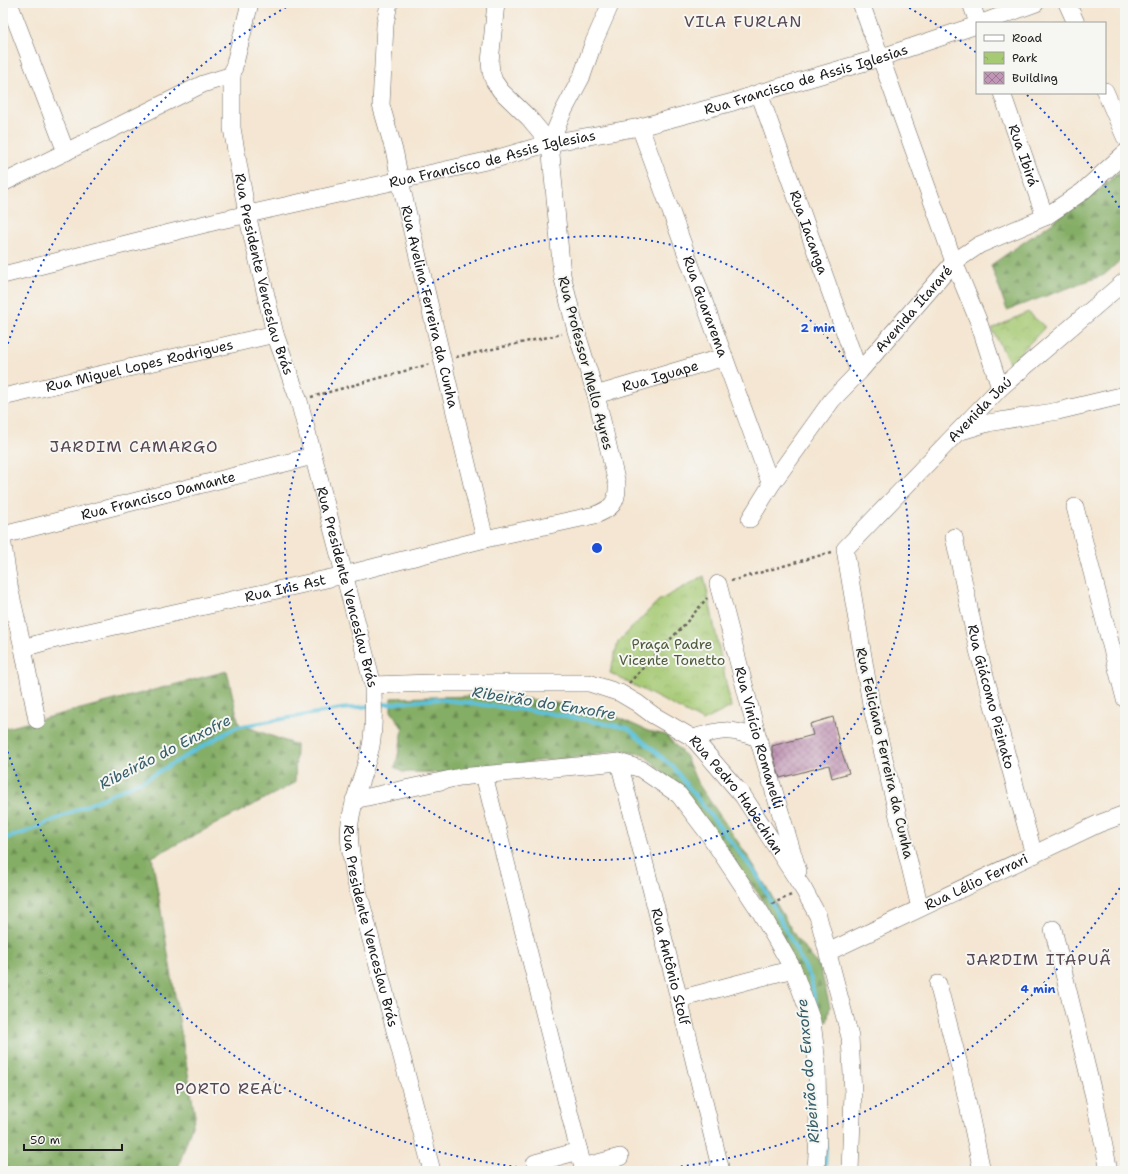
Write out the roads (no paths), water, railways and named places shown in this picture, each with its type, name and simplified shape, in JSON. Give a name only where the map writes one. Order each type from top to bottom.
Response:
[{"type":"street","points":[[9,3],[66,152]]},
{"type":"street","name":"Rua Presidente Venceslau Brás","points":[[250,3],[232,75],[232,128],[247,214],[276,334],[299,401],[373,691],[375,720],[371,746],[354,800],[349,825],[350,846],[355,879],[432,1171]]},
{"type":"street","name":"Rua Avelina Ferreira da Cunha","points":[[389,3],[385,25],[380,105],[395,154],[400,181],[485,539]]},
{"type":"street","points":[[496,3],[490,62],[494,81],[501,91],[529,118],[550,143],[563,112],[582,76],[593,44],[612,3]]},
{"type":"street","points":[[861,3],[879,58],[954,262],[978,320],[1000,388]]},
{"type":"street","points":[[971,3],[976,22]]},
{"type":"street","points":[[985,22],[1036,3]]},
{"type":"street","points":[[1067,3],[1076,22]]},
{"type":"street","name":"Rua Francisco de Assis Iglesias","points":[[3,275],[217,220],[400,181],[495,159],[550,143],[640,127],[733,102],[879,58],[976,24]]},
{"type":"street","points":[[3,183],[203,84],[232,75]]},
{"type":"street","name":"Rua Iacanga","points":[[759,93],[859,372]]},
{"type":"street","points":[[1106,93],[1125,137]]},
{"type":"street","name":"Rua Ibirá","points":[[1002,94],[1045,217]]},
{"type":"street","name":"Rua Guararema","points":[[640,127],[771,485]]},
{"type":"street","name":"Rua Professor Mello Ayres","points":[[550,143],[562,275],[576,332],[596,396],[618,484],[618,493],[613,504]]},
{"type":"street","name":"Avenida Itararé","points":[[750,519],[771,485],[832,400],[859,372],[954,262],[979,245],[1045,217],[1082,192],[1125,153]]},
{"type":"street","name":"Avenida Jaú","points":[[845,549],[1000,388],[1125,281]]},
{"type":"street","name":"Rua Miguel Lopes Rodrigues","points":[[3,397],[276,334]]},
{"type":"street","name":"Rua Iguape","points":[[596,396],[724,358]]},
{"type":"street","points":[[958,432],[988,423],[1058,411],[1125,395]]},
{"type":"street","name":"Rua Francisco Damante","points":[[3,534],[313,456]]},
{"type":"street","name":"Rua Iris Ast","points":[[23,648],[48,641],[344,575],[485,539],[595,516],[613,504]]},
{"type":"street","points":[[1075,506],[1125,699]]},
{"type":"street","name":"Rua Giácomo Pizinato","points":[[954,537],[978,650],[1034,855]]},
{"type":"street","points":[[3,545],[6,592],[23,648],[37,720]]},
{"type":"street","name":"Rua Feliciano Ferreira da Cunha","points":[[845,549],[871,704],[920,908]]},
{"type":"street","name":"Rua Vinício Romanelli","points":[[718,584],[758,738],[804,890]]},
{"type":"street","name":"Rua Pedro Habechian","points":[[373,691],[476,682],[589,683],[620,693],[653,715],[693,738],[743,796],[804,890],[818,916],[850,1037],[853,1093],[850,1171]]},
{"type":"street","points":[[693,738],[718,731],[728,730],[758,738]]},
{"type":"street","points":[[354,800],[460,777],[619,762],[641,769],[679,796],[708,833],[761,913],[793,969],[812,1021],[816,1063],[818,1136],[816,1171]]},
{"type":"street","name":"Rua Antônio Stolf","points":[[619,762],[721,1171]]},
{"type":"street","points":[[484,775],[582,1163]]},
{"type":"street","name":"Rua Lélio Ferrari","points":[[828,952],[1098,824],[1125,814]]},
{"type":"street","points":[[1053,930],[1094,1097],[1109,1171]]},
{"type":"street","points":[[679,999],[793,969]]},
{"type":"street","points":[[938,984],[961,1072],[982,1171]]},
{"type":"street","points":[[535,1162],[582,1163],[620,1158]]},
{"type":"waterway","name":"Ribeirão do Enxofre","points":[[377,705],[437,699],[548,713],[628,728],[673,767],[757,875],[811,979],[817,1013]]},
{"type":"waterway","name":"Ribeirão do Enxofre","points":[[3,839],[27,832],[146,779],[236,727],[341,709],[370,706]]},
{"type":"waterway","name":"Ribeirão do Enxofre","points":[[825,1171],[826,1141]]},
{"type":"district","name":"VILA FURLAN","points":[[743,21]]},
{"type":"district","name":"JARDIM CAMARGO","points":[[134,446]]},
{"type":"district","name":"JARDIM ITAPUÃ","points":[[1039,959]]},
{"type":"district","name":"PORTO REAL","points":[[229,1088]]},
{"type":"park label","name":"Praça Padre Vicente Tonetto","points":[[672,652]]}]
